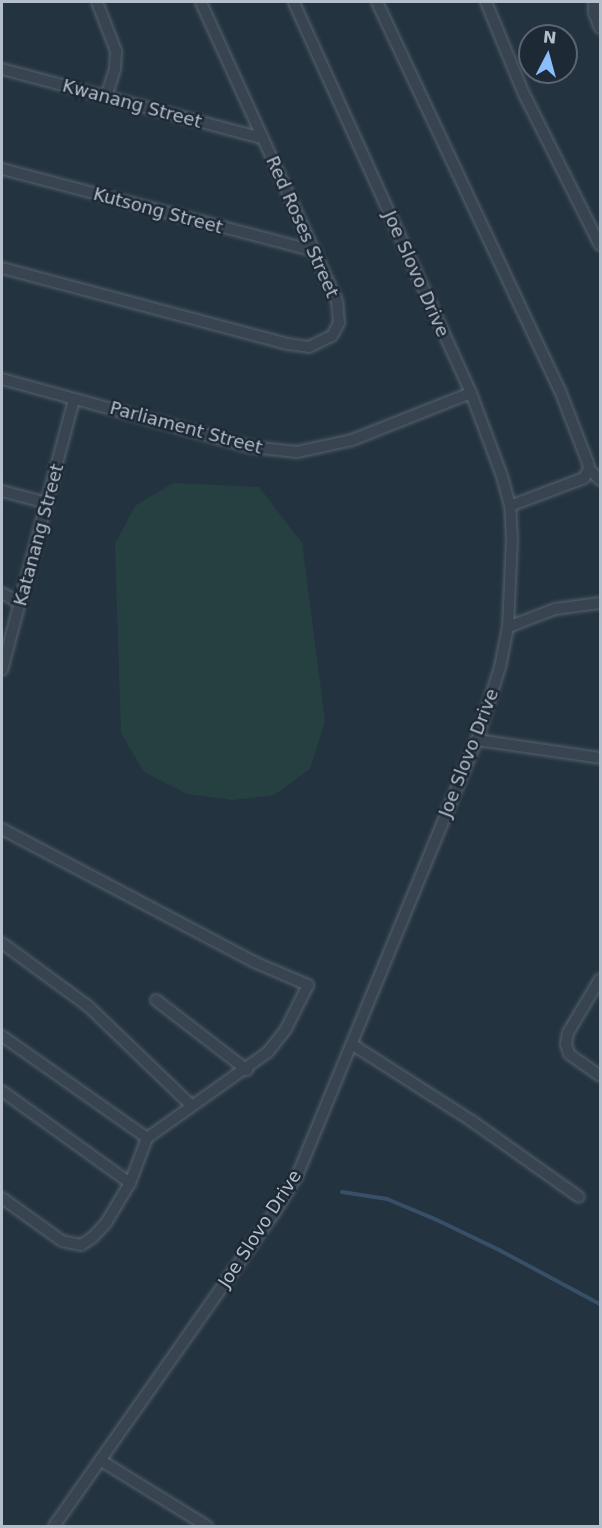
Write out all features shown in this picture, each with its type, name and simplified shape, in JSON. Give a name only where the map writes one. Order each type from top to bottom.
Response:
[{"type":"street","points":[[97,2],[116,51],[115,69],[106,98]]},
{"type":"street","name":"Red Roses Street","points":[[2,268],[288,344],[309,347],[332,336],[339,323],[340,314],[315,251],[201,2]]},
{"type":"street","name":"Joe Slovo Drive","points":[[54,1527],[286,1195],[307,1156],[477,740],[500,667],[508,627],[512,585],[510,506],[502,476],[471,393],[294,2]]},
{"type":"street","points":[[377,2],[550,368],[587,458],[589,469],[600,480]]},
{"type":"street","points":[[486,2],[524,94],[600,245]]},
{"type":"street","points":[[594,2],[594,13],[600,28]]},
{"type":"street","name":"Kwanang Street","points":[[2,69],[262,138]]},
{"type":"street","name":"Kutsong Street","points":[[2,169],[315,251]]},
{"type":"street","name":"Parliament Street","points":[[2,379],[251,447],[297,452],[352,440],[471,393]]},
{"type":"street","name":"Katanang Street","points":[[2,670],[74,399]]},
{"type":"street","points":[[510,506],[578,481],[584,478],[589,469]]},
{"type":"street","points":[[2,491],[47,503]]},
{"type":"street","points":[[2,593],[20,603]]},
{"type":"street","points":[[508,627],[555,609],[600,603]]},
{"type":"street","points":[[477,740],[600,758]]},
{"type":"street","points":[[2,829],[244,956],[308,985],[286,1029],[268,1052],[247,1070],[191,1105],[147,1138],[130,1183],[106,1223],[93,1237],[81,1245],[62,1241],[2,1198]]},
{"type":"street","points":[[2,943],[88,1006],[191,1105]]},
{"type":"street","points":[[600,979],[568,1033],[566,1044],[569,1054],[600,1076]]},
{"type":"street","points":[[156,1000],[247,1070]]},
{"type":"street","points":[[2,1036],[147,1138]]},
{"type":"street","points":[[353,1045],[472,1121],[579,1197]]},
{"type":"street","points":[[2,1091],[130,1183]]},
{"type":"street","points":[[100,1460],[207,1527]]},
{"type":"green space","points":[[173,483],[259,487],[302,543],[325,721],[310,769],[274,795],[232,800],[187,794],[144,772],[121,733],[115,544],[135,506]]},
{"type":"waterway","points":[[342,1192],[387,1199],[437,1220],[600,1304]]}]
